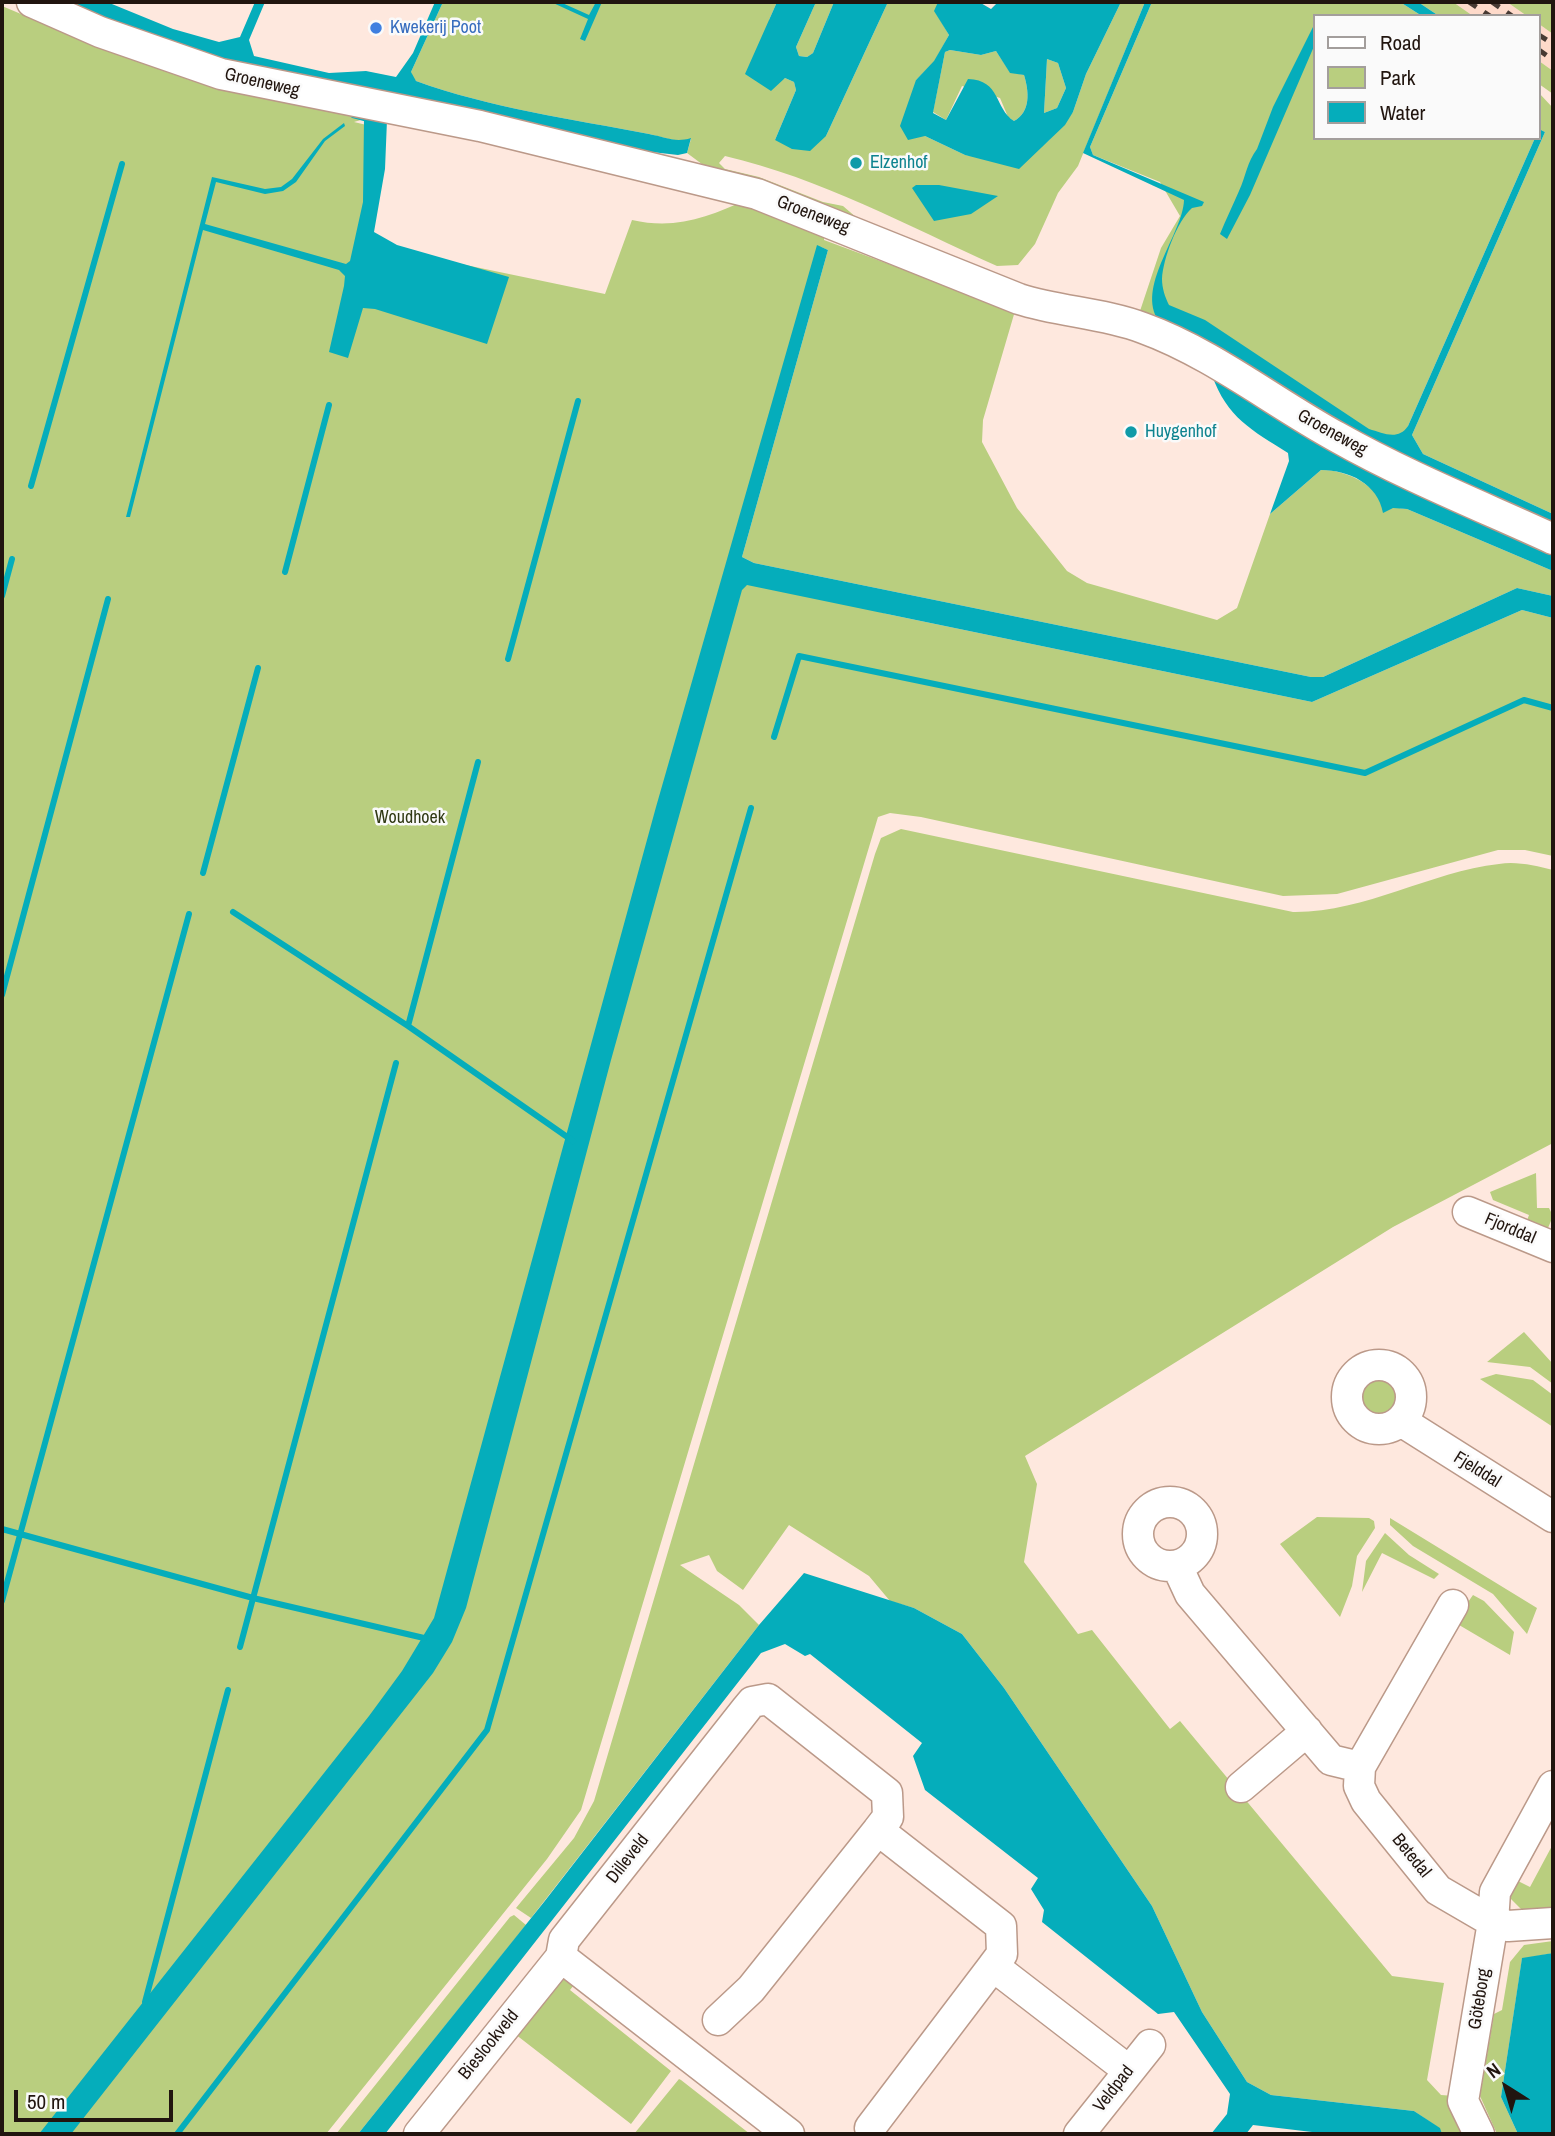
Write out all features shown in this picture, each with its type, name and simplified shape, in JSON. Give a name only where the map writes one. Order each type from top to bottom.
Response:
[{"type":"street","name":"Groeneweg","points":[[32,2],[100,32],[222,74],[480,126],[757,194],[1019,299],[1048,308],[1107,317],[1143,328],[1179,344],[1355,447],[1553,539]]},
{"type":"street","name":"Fjorddal","points":[[1468,1212],[1553,1247]]},
{"type":"street","name":"Fjelddal","points":[[1401,1421],[1553,1517]]},
{"type":"street","points":[[1177,1566],[1190,1594],[1331,1760],[1360,1768],[1453,1605]]},
{"type":"street","name":"Dilleveld","points":[[561,1956],[564,1940],[752,1702],[768,1699],[887,1793],[888,1817],[751,1989],[718,2020]]},
{"type":"street","points":[[1241,1787],[1307,1731]]},
{"type":"street","name":"Betedal","points":[[1360,1768],[1359,1786],[1366,1801],[1438,1890],[1493,1922]]},
{"type":"street","name":"Göteborg","points":[[1479,2134],[1463,2101],[1493,1922],[1495,1892],[1553,1786]]},
{"type":"street","points":[[870,2128],[1002,1954],[1001,1926],[877,1830]]},
{"type":"street","points":[[1493,1922],[1507,1926],[1553,1923]]},
{"type":"street","points":[[561,1956],[789,2134]]},
{"type":"street","name":"Bieslookveld","points":[[419,2134],[561,1956]]},
{"type":"street","points":[[993,1966],[1128,2070]]},
{"type":"street","name":"Veldpad","points":[[1079,2134],[1150,2045]]},
{"type":"shaded area","points":[[1453,2],[1507,2],[1524,14],[1470,14]]},
{"type":"shaded area","points":[[1541,25],[1553,34],[1553,71],[1541,62]]},
{"type":"green space","points":[[443,2],[777,2],[769,20],[775,84],[785,78],[794,82],[796,90],[775,140],[826,136],[888,2],[938,2],[935,11],[949,35],[934,62],[916,80],[925,136],[965,155],[1022,163],[1049,140],[1073,112],[1086,74],[1121,2],[1145,2],[1078,166],[1058,193],[1035,244],[1018,265],[997,266],[863,204],[760,165],[725,156],[719,163],[725,169],[759,177],[823,202],[843,206],[857,218],[885,231],[722,179],[687,153],[691,139],[670,139],[531,112],[473,99],[416,81],[411,72]]},
{"type":"green space","points":[[816,2],[834,2],[813,53],[807,57],[799,56],[796,47]]},
{"type":"green space","points":[[1152,2],[1400,2],[1419,14],[1314,14],[1314,140],[1534,140],[1408,426],[1396,461],[1138,317],[1161,248],[1180,216],[1160,182],[1093,155],[1090,147]]},
{"type":"green space","points":[[1418,2],[1453,2],[1470,14],[1436,14]]},
{"type":"green space","points":[[1507,2],[1549,2],[1553,5],[1553,34],[1541,25],[1541,14],[1524,14]]},
{"type":"green space","name":"Woudhoek","points":[[2,6],[116,54],[190,80],[364,119],[354,122],[379,128],[365,244],[605,294],[632,220],[663,223],[692,220],[748,199],[824,235],[824,240],[1015,311],[983,420],[982,442],[1017,508],[1067,571],[1087,583],[1217,620],[1237,608],[1270,514],[1321,470],[1340,472],[1353,477],[1395,507],[1407,509],[1553,571],[1553,596],[1517,588],[1323,677],[1311,677],[754,563],[742,557],[828,250],[821,247],[734,568],[887,614],[1312,702],[1522,610],[1553,618],[1553,856],[1525,850],[1498,850],[1337,894],[1283,896],[921,817],[890,813],[878,817],[581,1810],[547,1859],[326,2134],[2,2134]]},
{"type":"green space","points":[[950,50],[981,55],[996,51],[1010,72],[1024,75],[1027,101],[1020,117],[1014,121],[1008,117],[1000,98],[962,86],[946,120],[933,112],[945,52]]},
{"type":"green space","points":[[1047,59],[1058,63],[1066,88],[1057,108],[1044,113]]},
{"type":"green space","points":[[1541,62],[1553,71],[1553,94],[1541,85]]},
{"type":"green space","points":[[1541,95],[1553,108],[1553,514],[1423,454],[1412,435],[1545,132],[1541,130]]},
{"type":"green space","points":[[901,829],[1293,912],[1345,906],[1473,868],[1506,863],[1553,870],[1553,1143],[1393,1227],[1025,1456],[1037,1484],[1024,1562],[1078,1634],[1092,1630],[1170,1729],[1180,1721],[1392,1976],[1444,1983],[1427,2080],[1441,2095],[1455,2096],[1470,2134],[1442,2134],[1439,2128],[1414,2111],[1271,2095],[1247,2082],[1202,2012],[1152,1906],[1004,1688],[962,1634],[914,1608],[890,1601],[869,1576],[789,1525],[743,1590],[717,1571],[709,1555],[680,1565],[739,1605],[759,1625],[531,1918],[516,1908],[574,1838],[594,1801],[875,854],[881,838]]},
{"type":"green space","points":[[1536,1173],[1537,1208],[1549,1208],[1553,1216],[1548,1228],[1540,1231],[1525,1226],[1529,1215],[1493,1200],[1490,1192]]},
{"type":"green space","points":[[1524,1332],[1553,1364],[1553,1384],[1530,1367],[1487,1362]]},
{"type":"green space","points":[[1379,1372],[1396,1379],[1403,1396],[1396,1413],[1379,1420],[1362,1413],[1355,1396],[1362,1379]]},
{"type":"green space","points":[[1496,1374],[1533,1380],[1553,1395],[1553,1427],[1480,1379]]},
{"type":"green space","points":[[1317,1517],[1369,1518],[1374,1521],[1375,1528],[1357,1556],[1352,1586],[1340,1617],[1280,1544]]},
{"type":"green space","points":[[1390,1518],[1537,1608],[1527,1634],[1493,1594],[1413,1546],[1390,1525]]},
{"type":"green space","points":[[1385,1533],[1409,1555],[1439,1574],[1434,1579],[1382,1553],[1362,1592],[1366,1561]]},
{"type":"green space","points":[[1473,1595],[1484,1601],[1514,1632],[1510,1655],[1454,1622]]},
{"type":"green space","points":[[1553,1844],[1553,1910],[1522,1910],[1509,1897],[1514,1879],[1530,1887]]},
{"type":"green space","points":[[514,1915],[526,1925],[358,2134],[336,2134],[510,1917]]},
{"type":"green space","points":[[1553,1941],[1553,1953],[1522,1959],[1501,2097],[1518,2134],[1497,2134],[1480,2096],[1494,2014],[1502,2010],[1510,1962],[1524,1945]]},
{"type":"green space","points":[[567,1972],[577,1981],[570,1990],[671,2071],[631,2124],[515,2034]]},
{"type":"green space","points":[[679,2079],[681,2080],[750,2134],[634,2134]]},
{"type":"water","points":[[62,2],[107,2],[173,29],[219,42],[240,37],[255,2],[265,2],[249,40],[254,56],[329,73],[366,71],[396,77],[413,53],[435,2],[443,2],[411,72],[416,81],[473,99],[531,112],[670,139],[691,138],[687,153],[678,155],[643,151],[242,68]]},
{"type":"water","points":[[551,2],[560,2],[589,15],[596,2],[602,2],[585,41],[580,39],[588,19]]},
{"type":"water","points":[[777,2],[816,2],[796,47],[799,56],[807,57],[813,53],[834,2],[888,2],[826,136],[810,151],[792,149],[775,140],[796,90],[794,82],[785,78],[771,91],[745,74]]},
{"type":"water","points":[[938,2],[979,2],[991,9],[998,2],[1121,2],[1086,74],[1073,112],[1065,125],[1019,169],[965,155],[925,136],[908,140],[900,126],[916,80],[934,61],[949,35],[934,11]],"holes":[[[950,50],[981,55],[996,51],[1010,73],[1024,75],[1027,101],[1020,117],[1014,121],[1003,109],[992,89],[979,81],[968,79],[946,120],[933,113],[945,52]],[[1047,59],[1058,63],[1066,88],[1057,108],[1044,113]]]},
{"type":"water","points":[[1145,2],[1152,2],[1090,147],[1093,155],[1204,202],[1202,206],[1192,208],[1186,214],[1168,251],[1162,279],[1169,305],[1205,320],[1369,429],[1395,435],[1408,426],[1534,140],[1541,140],[1541,130],[1545,132],[1412,435],[1423,454],[1553,514],[1553,528],[1376,448],[1157,318],[1153,305],[1153,290],[1157,274],[1177,228],[1184,200],[1083,153]]},
{"type":"water","points":[[1400,2],[1418,2],[1436,14],[1419,14]]},
{"type":"water","points":[[1314,25],[1314,46],[1250,195],[1227,239],[1220,234],[1273,107]]},
{"type":"water","points":[[364,119],[387,120],[385,169],[374,232],[397,245],[509,277],[487,344],[375,309],[363,308],[348,358],[329,352],[344,286],[345,276],[339,270],[203,230],[130,517],[126,517],[212,177],[265,189],[281,187],[292,179],[323,139],[344,123],[345,126],[325,141],[296,182],[283,191],[265,194],[216,182],[205,224],[346,264],[350,261],[363,202]]},
{"type":"water","points":[[916,185],[939,185],[998,196],[971,214],[934,221],[912,188]]},
{"type":"water","points":[[817,245],[828,250],[742,557],[754,563],[1311,677],[1323,677],[1517,588],[1553,596],[1553,618],[1522,610],[1312,702],[747,585],[742,590],[611,1060],[466,1608],[452,1642],[433,1673],[71,2134],[39,2134],[369,1716],[402,1671],[434,1618],[656,807]]},
{"type":"water","points":[[1212,375],[1553,547],[1553,571],[1407,509],[1393,508],[1383,513],[1369,487],[1342,473],[1321,470],[1270,514],[1289,461],[1288,453],[1252,430],[1233,413]]},
{"type":"water","points":[[804,1573],[914,1608],[962,1634],[1004,1688],[1152,1906],[1202,2012],[1247,2082],[1271,2095],[1414,2111],[1440,2128],[1442,2134],[1329,2134],[1253,2125],[1246,2134],[1211,2134],[1227,2114],[1230,2094],[1174,2012],[1158,2014],[1042,1922],[1044,1910],[1031,1889],[1038,1878],[925,1790],[913,1756],[922,1743],[810,1654],[805,1656],[785,1644],[761,1653],[385,2134],[358,2134],[544,1902],[759,1625]]},
{"type":"water","points":[[1553,1953],[1553,2134],[1518,2134],[1501,2097],[1522,1958]]},
{"type":"waterway","points":[[353,115],[368,119]]},
{"type":"waterway","points":[[31,486],[122,164]]},
{"type":"waterway","points":[[508,659],[578,401]]},
{"type":"waterway","points":[[285,572],[329,405]]},
{"type":"waterway","points":[[2,596],[12,559]]},
{"type":"waterway","points":[[2,995],[108,599]]},
{"type":"waterway","points":[[774,737],[799,656],[1365,773],[1524,700],[1553,708]]},
{"type":"waterway","points":[[203,873],[258,668]]},
{"type":"waterway","points":[[408,1026],[478,762]]},
{"type":"waterway","points":[[177,2134],[487,1730],[751,808]]},
{"type":"waterway","points":[[233,912],[408,1026],[573,1141]]},
{"type":"waterway","points":[[2,1601],[189,914]]},
{"type":"waterway","points":[[240,1647],[396,1063]]},
{"type":"waterway","points":[[2,1529],[253,1598],[424,1638]]},
{"type":"waterway","points":[[145,2002],[228,1690]]},
{"type":"railway","points":[[1469,2],[1487,14]]},
{"type":"railway","points":[[1492,2],[1509,14]]},
{"type":"railway","points":[[1541,36],[1553,44]]},
{"type":"railway","points":[[1541,51],[1553,60]]},
{"type":"place","name":"Kwekerij Poot","points":[[376,28]]},
{"type":"place","name":"Elzenhof","points":[[856,163]]},
{"type":"place","name":"Huygenhof","points":[[1131,432]]}]
